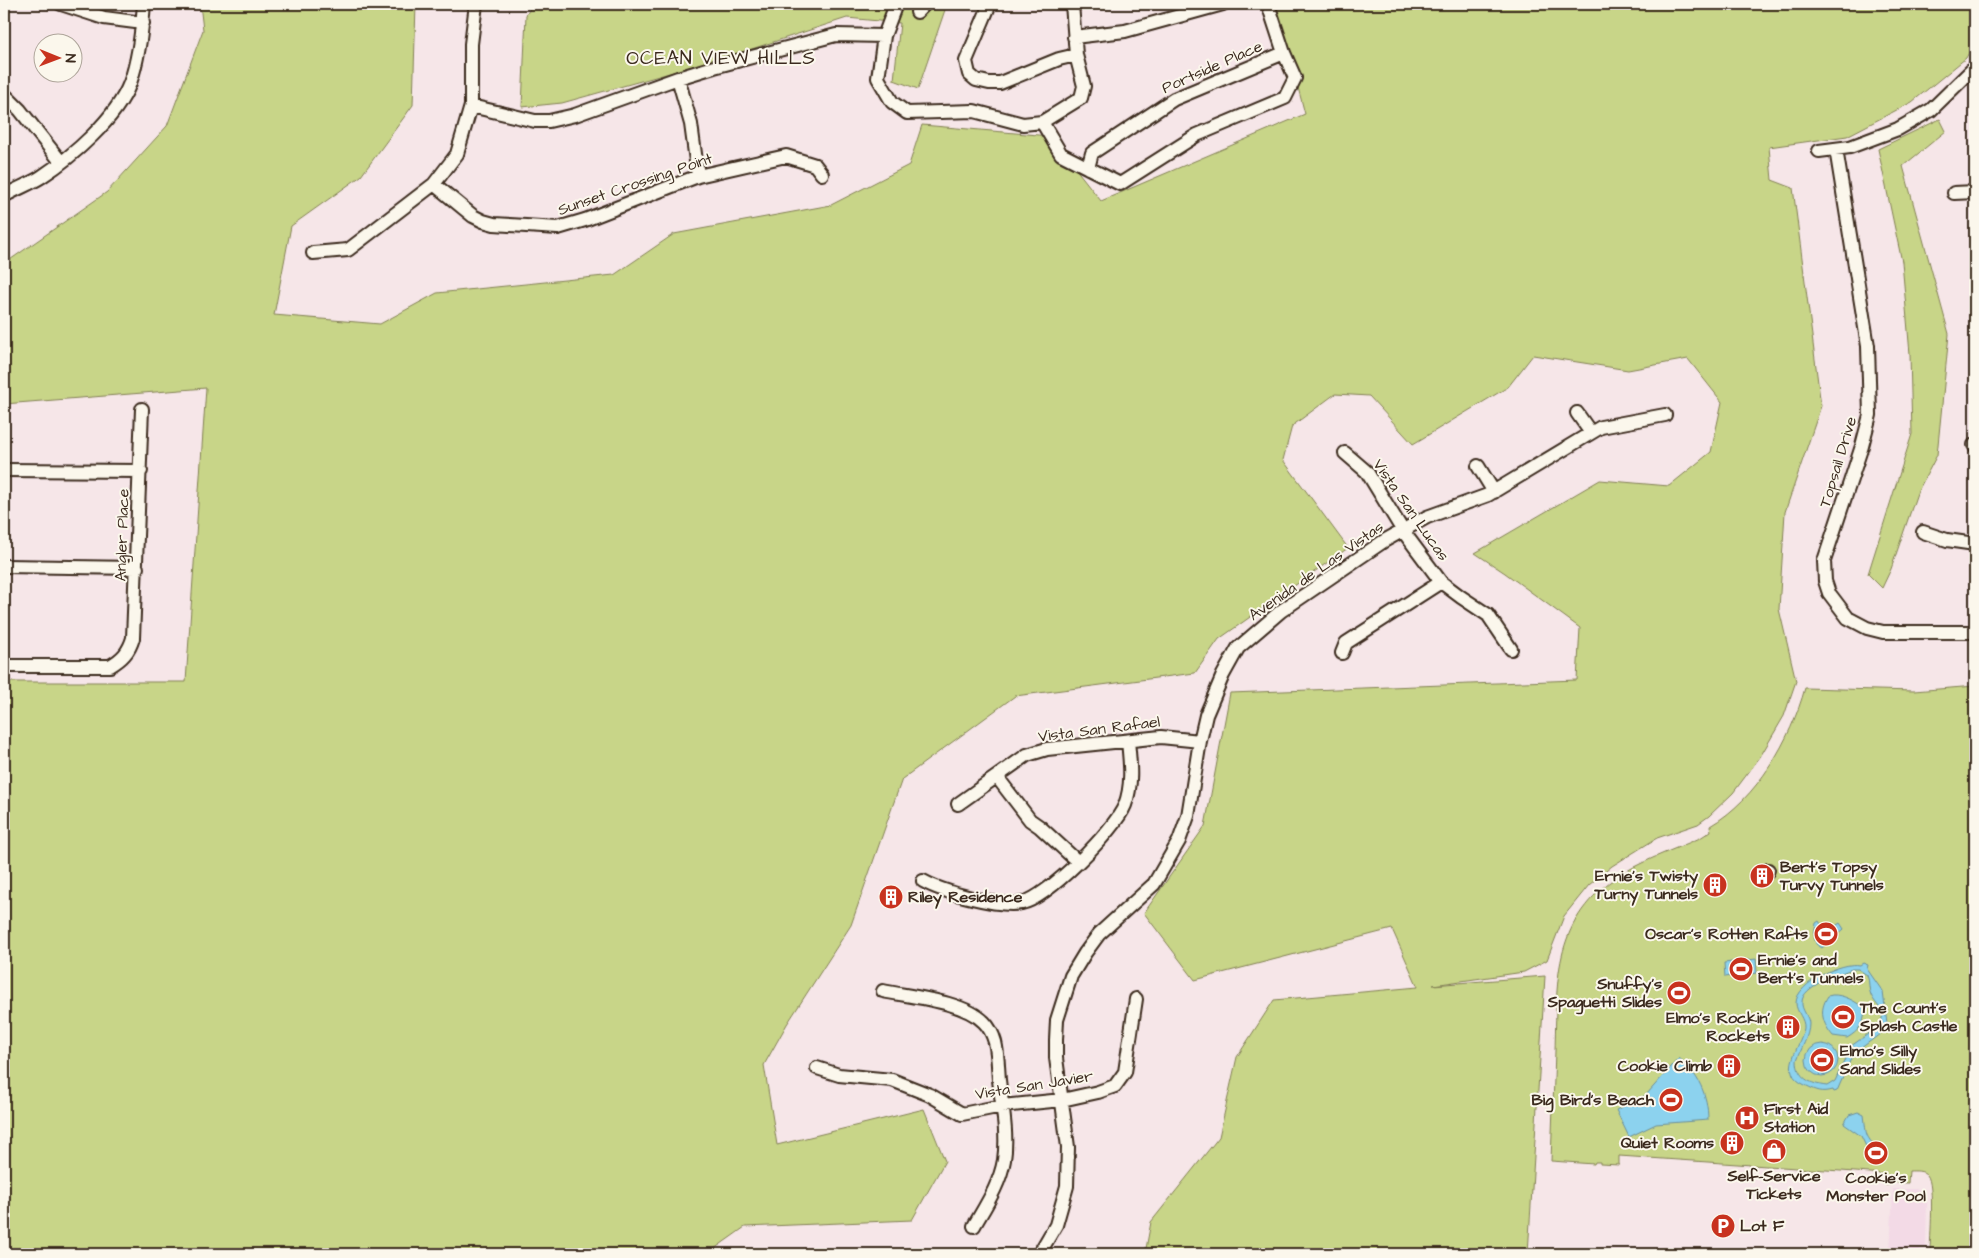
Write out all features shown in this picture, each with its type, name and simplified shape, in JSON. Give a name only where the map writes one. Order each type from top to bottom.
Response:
[{"type":"street","points":[[61,4],[104,18],[143,23]]},
{"type":"street","points":[[4,196],[37,179],[61,162],[100,127],[117,106],[129,84],[138,55],[144,4]]},
{"type":"street","points":[[313,253],[348,250],[434,184],[457,154],[472,106],[472,33],[476,4]]},
{"type":"street","points":[[896,4],[884,36],[878,78],[892,102],[908,113],[974,110],[1023,124],[1042,122],[1081,98],[1084,86],[1076,55],[1072,4]]},
{"type":"street","points":[[990,4],[966,62],[969,74],[976,80],[1000,83],[1059,59],[1076,55]]},
{"type":"street","points":[[1074,37],[1124,31],[1223,4]]},
{"type":"street","points":[[1042,122],[1062,154],[1120,184],[1197,135],[1285,98],[1295,78],[1284,53],[1268,4]]},
{"type":"street","points":[[472,106],[535,121],[550,121],[575,115],[678,78],[836,35],[884,36]]},
{"type":"street","name":"Portside Place","points":[[1088,168],[1092,153],[1174,100],[1284,53]]},
{"type":"street","points":[[1819,151],[1850,147],[1898,129],[1931,110],[1957,87],[1975,67]]},
{"type":"street","points":[[678,78],[691,124],[698,176]]},
{"type":"street","points":[[4,94],[20,110],[61,162]]},
{"type":"street","name":"Topsail Drive","points":[[1836,149],[1868,346],[1870,416],[1824,560],[1825,581],[1829,592],[1848,618],[1867,628],[1883,632],[1975,632]]},
{"type":"street","name":"Sunset Crossing Point","points":[[434,184],[473,216],[483,221],[494,224],[558,228],[585,220],[698,176],[786,156],[815,165],[822,174]]},
{"type":"street","points":[[1954,193],[1975,192]]},
{"type":"street","name":"Angler Place","points":[[4,666],[110,666],[122,659],[133,638],[142,409]]},
{"type":"street","points":[[1577,413],[1591,433]]},
{"type":"street","name":"Avenida de Las Vistas","points":[[1039,1254],[1056,1224],[1067,1186],[1069,1160],[1056,1058],[1057,1020],[1071,976],[1099,934],[1154,884],[1179,841],[1188,816],[1206,715],[1238,648],[1281,611],[1384,541],[1402,531],[1428,517],[1494,492],[1601,427],[1665,415]]},
{"type":"street","name":"Vista San Lucas","points":[[1345,453],[1367,472],[1402,531],[1441,582],[1488,615],[1511,649]]},
{"type":"street","points":[[1478,466],[1494,492]]},
{"type":"street","points":[[4,470],[140,471]]},
{"type":"street","points":[[1923,532],[1947,540],[1975,544]]},
{"type":"street","points":[[4,566],[136,568]]},
{"type":"street","points":[[1342,653],[1346,643],[1441,582]]},
{"type":"street","name":"Vista San Rafael","points":[[958,804],[1027,755],[1047,749],[1161,737],[1200,741]]},
{"type":"street","points":[[923,881],[938,889],[1010,905],[1035,900],[1093,849],[1109,830],[1125,804],[1131,775],[1128,741]]},
{"type":"street","points":[[996,777],[1030,820],[1078,862]]},
{"type":"street","points":[[883,991],[953,1005],[984,1022],[995,1042],[1006,1142],[1004,1161],[994,1191],[974,1226]]},
{"type":"street","name":"Vista San Javier","points":[[817,1068],[839,1075],[892,1080],[930,1095],[962,1114],[1002,1106],[1062,1100],[1115,1086],[1125,1072],[1136,1000]]},
{"type":"shaded area","points":[[1893,1189],[1922,1189],[1922,1199],[1927,1201],[1926,1248],[1920,1248],[1920,1254],[1890,1254]]},
{"type":"green space","points":[[200,4],[416,4],[413,105],[361,176],[291,226],[274,315],[380,324],[437,293],[614,275],[674,234],[831,205],[909,165],[922,125],[1050,136],[1101,201],[1305,114],[1276,4],[1975,4],[1975,42],[1966,58],[1912,102],[1847,136],[1769,147],[1772,180],[1793,188],[1821,406],[1785,512],[1779,609],[1796,681],[1784,716],[1760,757],[1733,793],[1709,816],[1698,824],[1657,838],[1612,866],[1589,885],[1564,916],[1547,960],[1524,972],[1433,985],[1545,976],[1528,1254],[1145,1254],[1151,1222],[1219,1137],[1237,1057],[1274,1000],[1418,987],[1392,929],[1195,980],[1144,913],[1205,826],[1230,693],[1577,680],[1580,628],[1475,553],[1600,480],[1669,486],[1711,452],[1722,402],[1688,359],[1628,370],[1533,355],[1508,387],[1413,444],[1369,396],[1335,394],[1292,426],[1283,460],[1348,548],[1219,639],[1195,673],[1015,696],[902,779],[851,925],[787,1024],[764,1065],[777,1145],[924,1109],[945,1161],[912,1220],[745,1227],[707,1254],[4,1254],[4,682],[186,682],[206,388],[4,404],[4,264],[107,192],[167,126],[203,30]]},
{"type":"green space","points":[[533,4],[947,4],[918,89],[894,80],[900,23],[847,18],[727,57],[562,103],[522,107],[526,15]]},
{"type":"green space","points":[[1940,119],[1946,131],[1903,166],[1949,334],[1937,455],[1917,493],[1891,569],[1882,588],[1868,574],[1912,434],[1910,354],[1902,262],[1878,149]]},
{"type":"green space","points":[[1975,686],[1975,1254],[1930,1254],[1931,1189],[1927,1175],[1921,1172],[1909,1171],[1908,1183],[1891,1182],[1890,1185],[1885,1185],[1885,1174],[1619,1156],[1619,1165],[1600,1164],[1600,1162],[1595,1162],[1594,1164],[1551,1161],[1558,978],[1562,956],[1569,935],[1579,915],[1594,896],[1623,873],[1700,838],[1711,831],[1710,826],[1743,800],[1770,766],[1781,747],[1791,727],[1805,688],[1914,691]]},
{"type":"water","name":"Oscar's Rotten Rafts","points":[[1819,921],[1826,932],[1840,923],[1844,929],[1822,948],[1816,944],[1814,936],[1816,923]]},
{"type":"water","name":"Ernie's and Bert's Tunnels","points":[[1756,959],[1757,973],[1725,977],[1724,963]]},
{"type":"water","points":[[1863,963],[1868,965],[1867,969],[1883,992],[1887,1023],[1880,1034],[1853,1054],[1837,1091],[1816,1090],[1797,1080],[1792,1073],[1793,1058],[1804,1028],[1796,1006],[1798,995],[1812,981],[1832,970],[1843,966],[1860,965]],"holes":[[[1852,969],[1858,969],[1867,975],[1870,993],[1882,1013],[1881,1022],[1878,1027],[1851,1046],[1835,1081],[1827,1086],[1815,1084],[1802,1076],[1797,1060],[1809,1029],[1809,1021],[1802,1005],[1804,996],[1822,981]]]},
{"type":"water","name":"The Count's Splash Castle","points":[[1832,995],[1850,999],[1865,1009],[1860,1026],[1855,1033],[1847,1038],[1833,1036],[1824,1022],[1823,1007],[1828,996]]},
{"type":"water","name":"Elmo's Silly Sand Slides","points":[[1822,1044],[1828,1045],[1833,1049],[1837,1054],[1837,1066],[1833,1071],[1828,1075],[1822,1076],[1816,1075],[1811,1071],[1807,1066],[1806,1060],[1807,1054],[1811,1049],[1816,1045]]},
{"type":"water","name":"Big Bird's Beach","points":[[1679,1058],[1692,1071],[1701,1085],[1708,1111],[1708,1120],[1656,1124],[1629,1137],[1616,1110],[1646,1095]]},
{"type":"water","points":[[1858,1112],[1864,1115],[1868,1137],[1878,1151],[1881,1148],[1883,1151],[1880,1155],[1883,1160],[1875,1165],[1861,1136],[1844,1124],[1849,1115]]},
{"type":"place","name":"Bert's Topsy Turvy Tunnels","points":[[1762,876]]},
{"type":"place","name":"Ernie's Twisty Turny Tunnels","points":[[1715,885]]},
{"type":"place","name":"Riley Residence","points":[[891,897]]},
{"type":"place","name":"Oscar's Rotten Rafts","points":[[1826,934]]},
{"type":"place","name":"Ernie's and Bert's Tunnels","points":[[1741,969]]},
{"type":"place","name":"Snuffy's Spaguetti Slides","points":[[1679,993]]},
{"type":"place","name":"The Count's Splash Castle","points":[[1843,1017]]},
{"type":"place","name":"Elmo's Rockin' Rockets","points":[[1788,1027]]},
{"type":"place","name":"Elmo's Silly Sand Slides","points":[[1822,1060]]},
{"type":"place","name":"Cookie Climb","points":[[1729,1066]]},
{"type":"place","name":"Big Bird's Beach","points":[[1671,1100]]},
{"type":"place","name":"First Aid Station","points":[[1747,1118]]},
{"type":"place","name":"Quiet Rooms","points":[[1732,1143]]},
{"type":"place","name":"Self-Service Tickets","points":[[1774,1151]]},
{"type":"place","name":"Cookie's Monster Pool","points":[[1876,1153]]},
{"type":"place","name":"Lot F","points":[[1723,1226]]},
{"type":"district","name":"OCEAN VIEW HILLS","points":[[721,58]]}]
